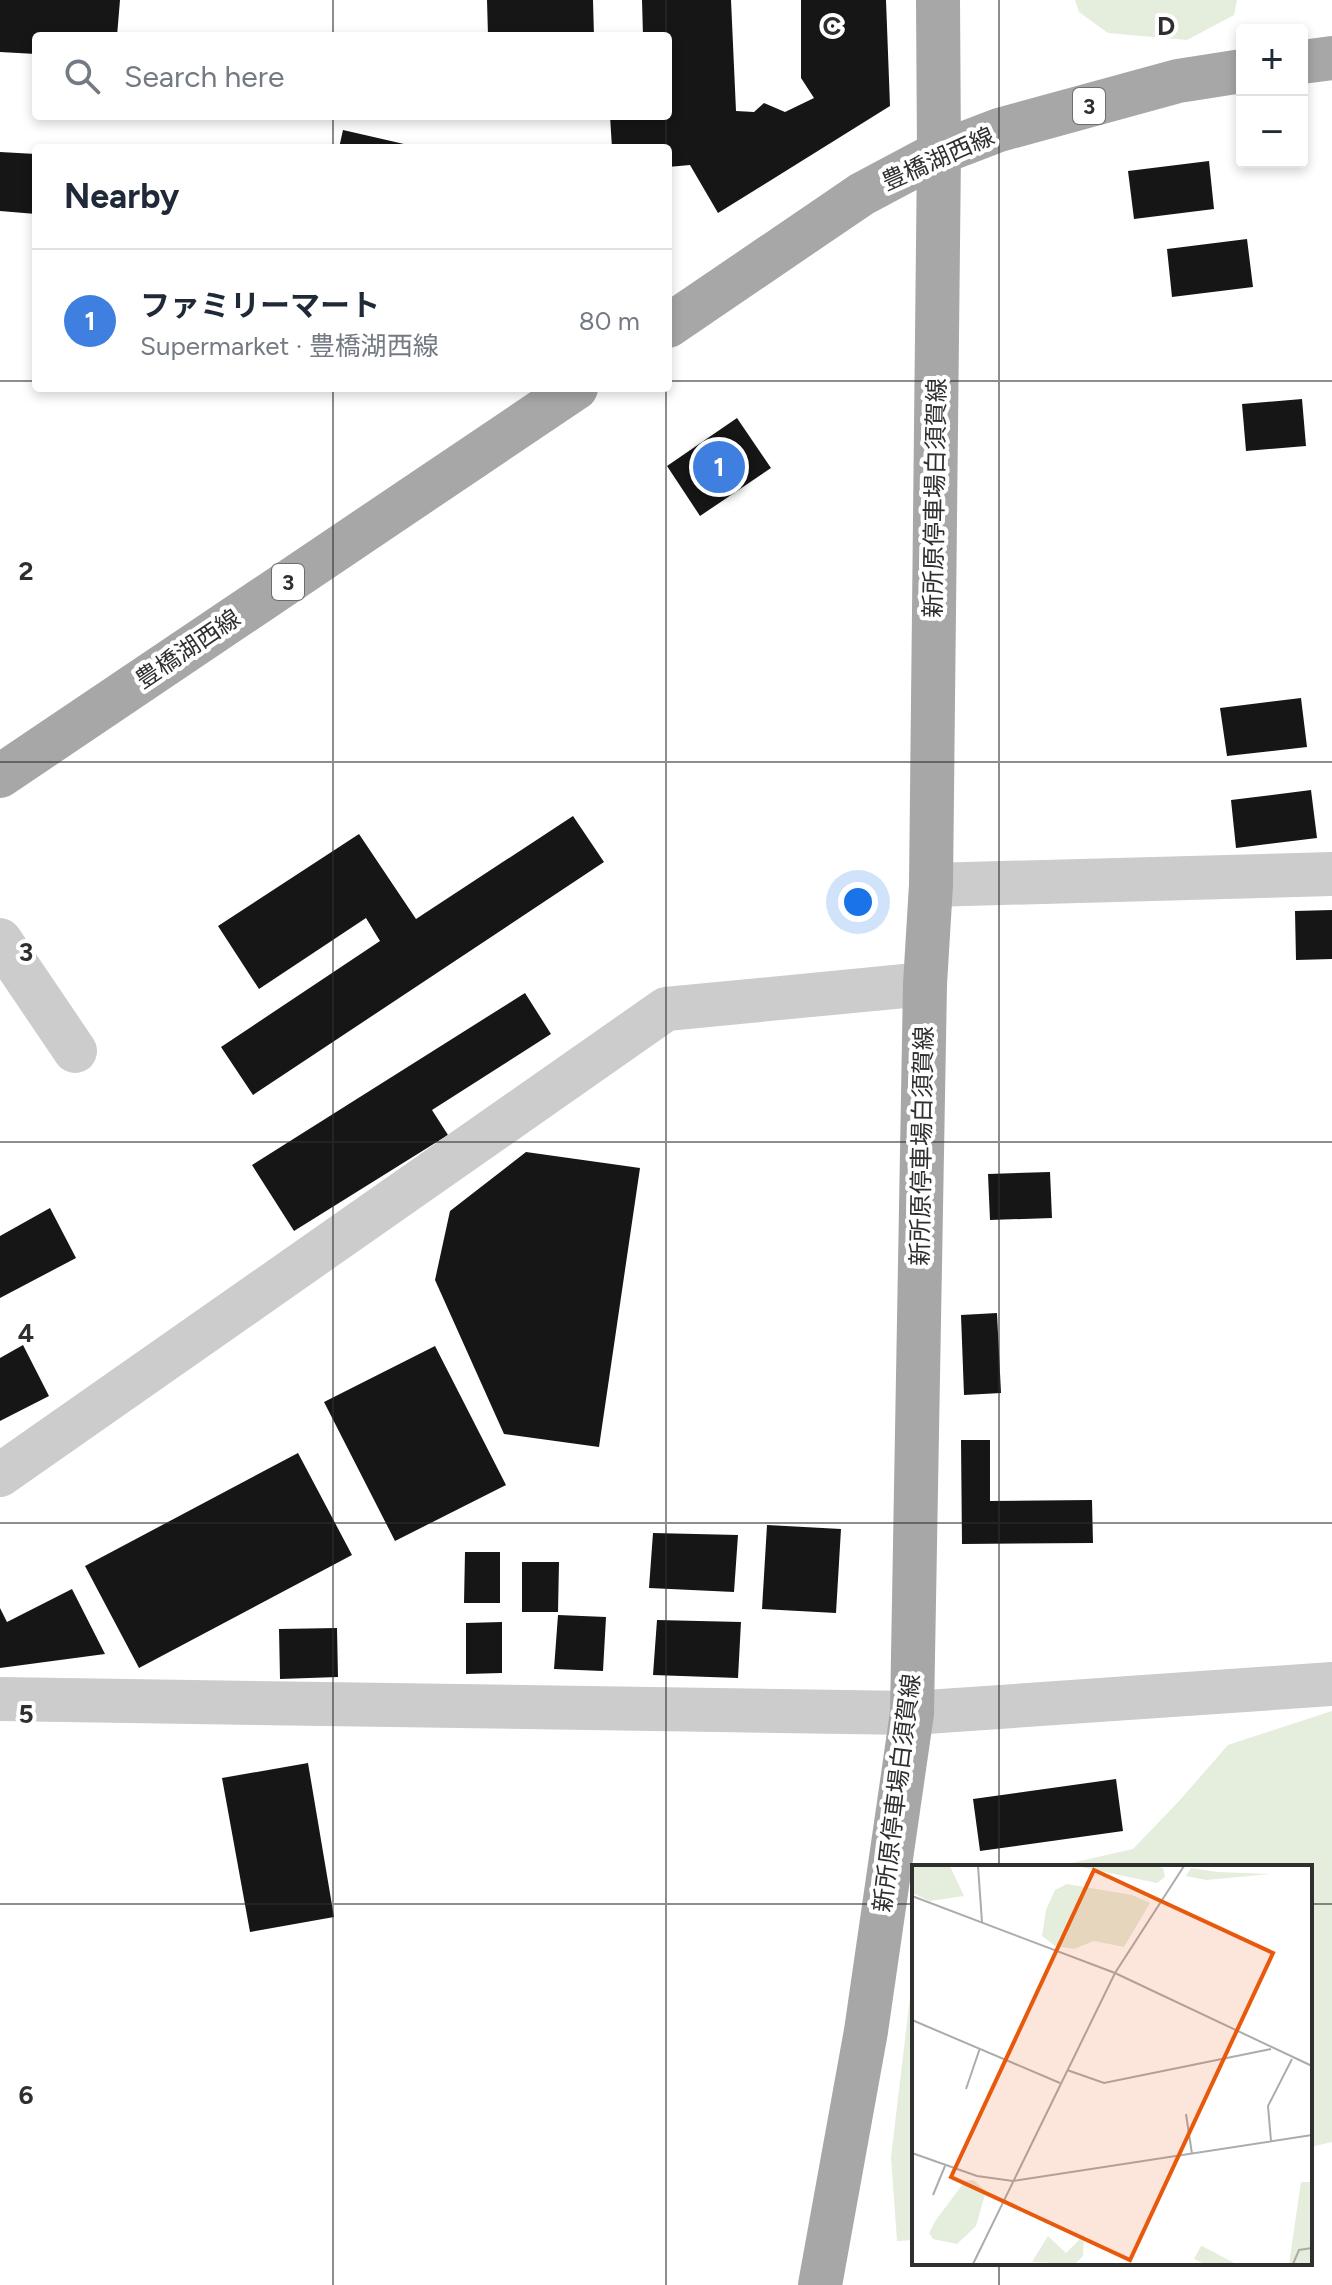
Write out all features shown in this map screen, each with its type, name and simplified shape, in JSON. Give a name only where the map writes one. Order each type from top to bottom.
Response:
[{"type":"main road","name":"新所原停車場白須賀線","points":[[820,2285],[866,2031],[912,1713],[925,984],[931,885],[938,0]]},
{"type":"main road","points":[[1308,61],[1332,58]]},
{"type":"main road","name":"豊橋湖西線","points":[[672,323],[862,194],[939,153],[999,130],[1178,81],[1236,72]]},
{"type":"main road","name":"豊橋湖西線","points":[[0,776],[570,392]]},
{"type":"street","points":[[931,885],[1332,874]]},
{"type":"street","points":[[0,940],[75,1051]]},
{"type":"street","points":[[0,1475],[666,1009],[925,984]]},
{"type":"street","points":[[0,1699],[912,1713],[1332,1684]]},
{"type":"green space","points":[[1075,0],[1237,0],[1234,15],[1187,40],[1108,33],[1079,12]]},
{"type":"green space","points":[[1332,1711],[1332,2142],[1312,2147],[1312,1865],[1063,1865],[1133,1849],[1228,1745]]},
{"type":"green space","points":[[912,1981],[912,2240],[897,2241],[891,2157]]},
{"type":"building","points":[[0,0],[120,0],[117,32],[32,32],[32,54],[0,52]]},
{"type":"building","points":[[487,0],[593,0],[594,32],[488,32]]},
{"type":"building","points":[[642,0],[731,0],[736,111],[754,112],[764,103],[785,112],[814,98],[801,78],[801,0],[886,0],[890,106],[718,213],[690,165],[672,167],[672,144],[612,144],[610,120],[672,120],[672,32],[643,32]]},
{"type":"building","points":[[343,130],[404,144],[340,144]]},
{"type":"building","points":[[0,152],[32,154],[32,214],[0,211]]},
{"type":"building","points":[[1209,161],[1214,209],[1134,219],[1128,171]]},
{"type":"building","points":[[1247,239],[1253,287],[1172,297],[1167,249]]},
{"type":"building","points":[[1302,399],[1306,446],[1246,451],[1242,404]]},
{"type":"building","points":[[737,418],[771,468],[700,516],[667,466]]},
{"type":"building","points":[[1301,698],[1307,747],[1227,756],[1220,708]]},
{"type":"building","points":[[1311,790],[1317,838],[1236,848],[1231,800]]},
{"type":"building","points":[[573,816],[604,862],[253,1095],[221,1047],[380,941],[366,918],[259,989],[218,926],[359,834],[416,919]]},
{"type":"building","points":[[1332,910],[1332,959],[1296,960],[1295,911]]},
{"type":"building","points":[[525,993],[551,1034],[432,1110],[448,1135],[294,1231],[252,1165]]},
{"type":"building","points":[[526,1152],[640,1168],[599,1447],[504,1434],[435,1280],[450,1211]]},
{"type":"building","points":[[1050,1172],[1052,1218],[990,1220],[988,1174]]},
{"type":"building","points":[[50,1208],[76,1258],[0,1298],[0,1236]]},
{"type":"building","points":[[997,1313],[1001,1393],[964,1395],[961,1315]]},
{"type":"building","points":[[23,1345],[49,1396],[0,1421],[0,1358]]},
{"type":"building","points":[[435,1346],[506,1485],[395,1541],[324,1402]]},
{"type":"building","points":[[961,1440],[990,1440],[990,1501],[1092,1500],[1093,1543],[962,1544]]},
{"type":"building","points":[[298,1453],[352,1555],[139,1668],[85,1566]]},
{"type":"building","points":[[767,1525],[841,1529],[836,1613],[762,1609]]},
{"type":"building","points":[[653,1533],[738,1535],[734,1592],[649,1588]]},
{"type":"building","points":[[465,1552],[500,1552],[500,1603],[464,1603]]},
{"type":"building","points":[[522,1562],[559,1562],[558,1612],[522,1612]]},
{"type":"building","points":[[72,1589],[105,1654],[0,1668],[0,1608],[7,1622]]},
{"type":"building","points":[[558,1615],[606,1617],[603,1671],[554,1669]]},
{"type":"building","points":[[657,1620],[741,1622],[738,1678],[653,1675]]},
{"type":"building","points":[[502,1622],[502,1673],[466,1674],[466,1623]]},
{"type":"building","points":[[337,1628],[338,1677],[280,1679],[279,1629]]},
{"type":"building","points":[[308,1763],[334,1917],[250,1932],[222,1778]]},
{"type":"building","points":[[1116,1779],[1123,1831],[980,1851],[973,1799]]},
{"type":"place","name":"ファミリーマート","points":[[719,467]]}]
